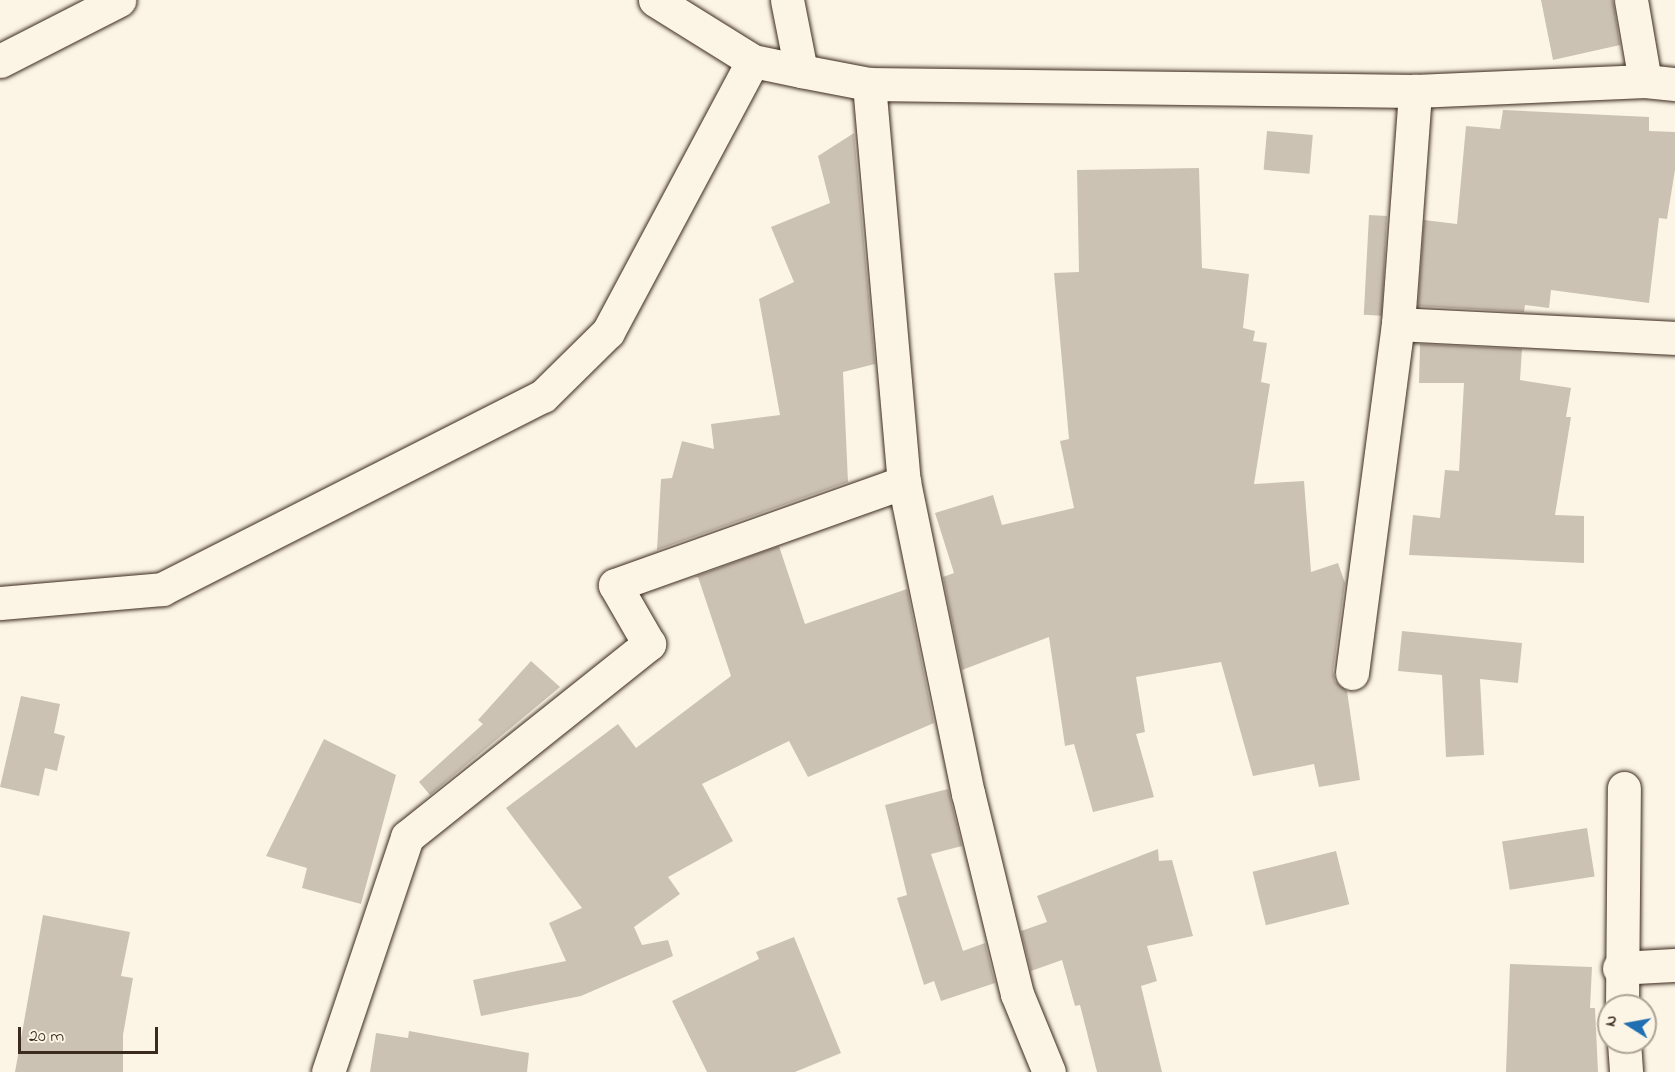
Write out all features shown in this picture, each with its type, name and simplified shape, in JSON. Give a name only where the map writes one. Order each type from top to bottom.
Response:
[{"type":"street","points":[[0,62],[120,0]]},
{"type":"street","points":[[655,0],[753,61],[869,84],[1414,91],[1660,82],[1631,0]]},
{"type":"street","points":[[787,0],[801,71]]},
{"type":"street","points":[[0,603],[162,589],[543,396],[608,332],[753,61]]},
{"type":"street","points":[[869,84],[904,482],[968,793],[1017,994],[1049,1072]]},
{"type":"street","points":[[1352,673],[1398,324],[1414,91]]},
{"type":"street","points":[[1398,324],[1675,338]]},
{"type":"street","points":[[328,1072],[407,837],[649,644],[615,585],[904,482]]},
{"type":"street","points":[[1621,994],[1619,968],[1623,788]]},
{"type":"street","points":[[1619,968],[1675,965]]},
{"type":"street","points":[[1625,1054],[1626,1072]]},
{"type":"building","points":[[1541,0],[1613,0],[1620,45],[1553,60]]},
{"type":"building","points":[[1503,110],[1649,117],[1649,131],[1675,132],[1675,170],[1667,219],[1659,218],[1649,303],[1551,290],[1549,308],[1525,305],[1524,312],[1418,306],[1424,220],[1457,224],[1466,126],[1500,129]]},
{"type":"building","points":[[1267,131],[1313,135],[1309,174],[1264,170]]},
{"type":"building","points":[[854,133],[875,364],[843,372],[848,482],[657,550],[661,479],[672,478],[682,441],[714,449],[711,424],[780,415],[759,299],[794,282],[771,227],[830,203],[818,156]]},
{"type":"building","points":[[1199,168],[1202,268],[1249,274],[1243,328],[1255,331],[1253,341],[1267,343],[1261,382],[1270,384],[1254,484],[1304,481],[1311,572],[1338,563],[1345,583],[1333,671],[1335,681],[1347,691],[1360,780],[1319,787],[1314,764],[1253,776],[1221,662],[1136,677],[1145,732],[1136,734],[1154,797],[1093,812],[1074,744],[1065,746],[1049,637],[962,670],[943,577],[954,573],[935,513],[993,495],[1002,525],[1074,508],[1060,441],[1069,439],[1054,273],[1079,272],[1077,170]]},
{"type":"building","points":[[1369,215],[1387,216],[1382,316],[1364,315]]},
{"type":"building","points":[[1420,344],[1522,349],[1520,380],[1571,388],[1566,417],[1571,417],[1555,515],[1584,516],[1584,563],[1409,555],[1413,515],[1440,518],[1445,470],[1459,471],[1464,383],[1419,383]]},
{"type":"building","points":[[779,546],[805,624],[907,589],[934,723],[808,777],[789,741],[702,784],[733,841],[668,877],[680,894],[634,927],[642,945],[668,940],[673,956],[581,996],[481,1016],[473,980],[566,961],[549,923],[582,908],[506,808],[618,724],[636,748],[731,676],[698,577],[694,577]]},
{"type":"building","points":[[1402,631],[1522,643],[1518,683],[1480,679],[1484,755],[1446,757],[1442,675],[1398,671]]},
{"type":"building","points":[[531,661],[560,687],[430,795],[419,782],[483,724],[478,720]]},
{"type":"building","points":[[21,696],[60,704],[54,733],[65,736],[57,771],[45,768],[39,796],[0,787]]},
{"type":"building","points":[[324,739],[396,775],[361,904],[302,888],[307,868],[266,856]]},
{"type":"building","points":[[948,789],[962,846],[931,854],[963,951],[985,943],[995,983],[941,1001],[934,981],[924,985],[897,898],[907,895],[885,805]]},
{"type":"building","points":[[1587,828],[1595,876],[1510,890],[1502,841]]},
{"type":"building","points":[[1158,849],[1159,861],[1172,860],[1193,936],[1147,946],[1157,981],[1141,986],[1162,1072],[1097,1072],[1080,1005],[1075,1006],[1062,960],[1031,971],[1021,931],[1047,922],[1037,896]]},
{"type":"building","points":[[1336,851],[1349,904],[1266,925],[1253,872]]},
{"type":"building","points":[[43,915],[130,932],[121,976],[133,978],[123,1035],[123,1072],[15,1072]]},
{"type":"building","points":[[794,937],[841,1053],[795,1072],[707,1072],[672,1001],[759,959],[756,952]]},
{"type":"building","points":[[1510,964],[1592,967],[1590,1008],[1595,1008],[1598,1072],[1506,1072]]},
{"type":"building","points":[[409,1031],[529,1053],[527,1072],[370,1072],[376,1033],[408,1038]]}]
